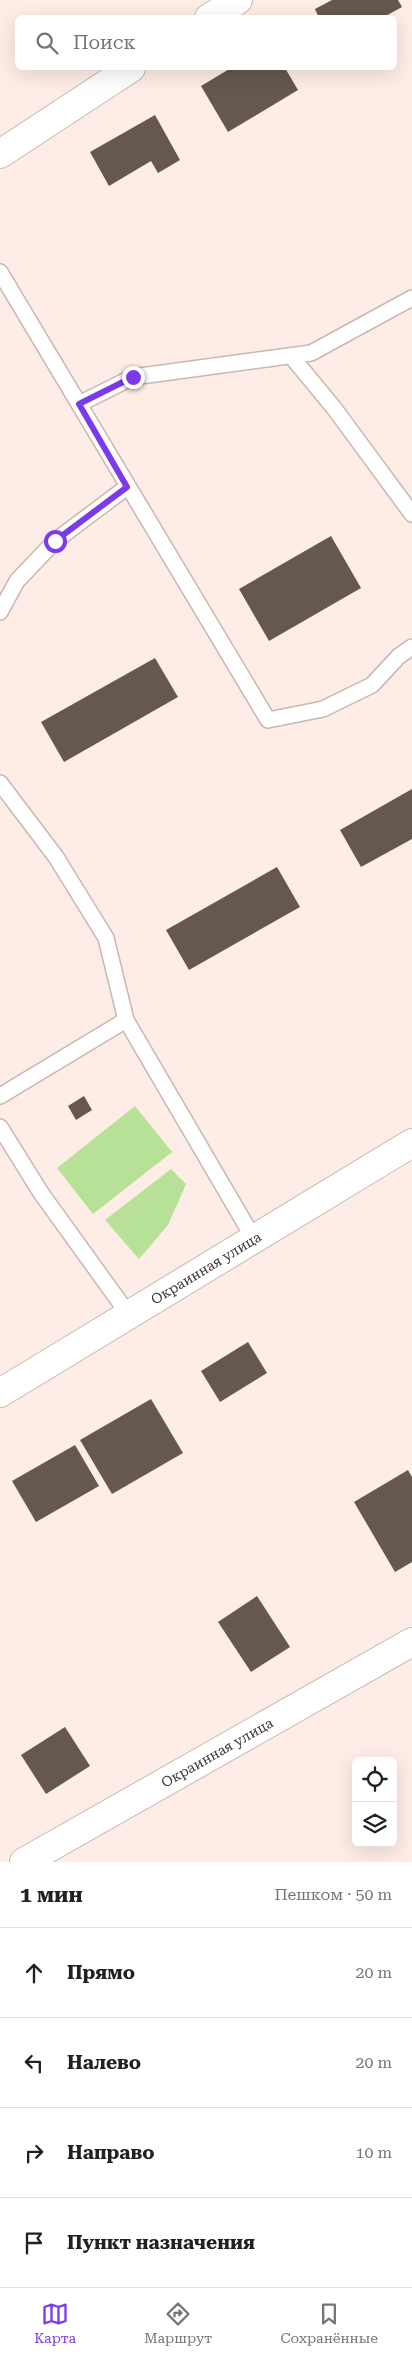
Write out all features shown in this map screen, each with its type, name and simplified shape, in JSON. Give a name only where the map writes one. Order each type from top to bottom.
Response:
[{"type":"street","points":[[214,15],[238,0]]},
{"type":"street","points":[[0,154],[128,70]]},
{"type":"street","name":"Окраинная улица","points":[[0,1393],[412,1143]]},
{"type":"street","name":"Окраинная улица","points":[[24,1862],[412,1642]]},
{"type":"lane","points":[[0,272],[268,720],[323,710],[372,685],[399,656],[412,647]]},
{"type":"lane","points":[[79,404],[133,377],[311,353],[412,298]]},
{"type":"lane","points":[[291,356],[334,408],[412,514]]},
{"type":"lane","points":[[0,612],[17,581],[55,541],[127,487]]},
{"type":"lane","points":[[0,783],[56,857],[106,938],[126,1020],[254,1239]]},
{"type":"lane","points":[[0,1096],[126,1020]]},
{"type":"lane","points":[[0,1127],[41,1193],[129,1315]]},
{"type":"green space","points":[[135,1106],[172,1152],[93,1214],[57,1168]]},
{"type":"green space","points":[[171,1169],[186,1184],[168,1225],[139,1259],[105,1220]]},
{"type":"building","points":[[332,0],[398,0],[402,7],[387,15],[318,15],[315,9]]},
{"type":"building","points":[[228,70],[286,70],[298,90],[228,132],[201,86]]},
{"type":"building","points":[[155,115],[180,160],[158,173],[151,161],[109,186],[90,152]]},
{"type":"building","points":[[331,536],[361,588],[269,641],[239,589]]},
{"type":"building","points":[[155,658],[178,697],[64,762],[41,722]]},
{"type":"building","points":[[412,789],[412,839],[361,867],[340,830]]},
{"type":"building","points":[[277,867],[300,907],[189,970],[166,930]]},
{"type":"building","points":[[84,1096],[92,1110],[76,1120],[68,1106]]},
{"type":"building","points":[[248,1342],[267,1373],[220,1402],[201,1371]]},
{"type":"building","points":[[151,1399],[183,1453],[112,1494],[80,1440]]},
{"type":"building","points":[[75,1445],[99,1486],[36,1522],[12,1481]]},
{"type":"building","points":[[408,1470],[412,1477],[412,1562],[395,1572],[354,1502]]},
{"type":"building","points":[[257,1596],[290,1647],[251,1672],[218,1622]]},
{"type":"building","points":[[65,1727],[90,1766],[46,1794],[21,1755]]},
{"type":"route","points":[[55,541],[127,487],[79,404],[133,377]]}]
